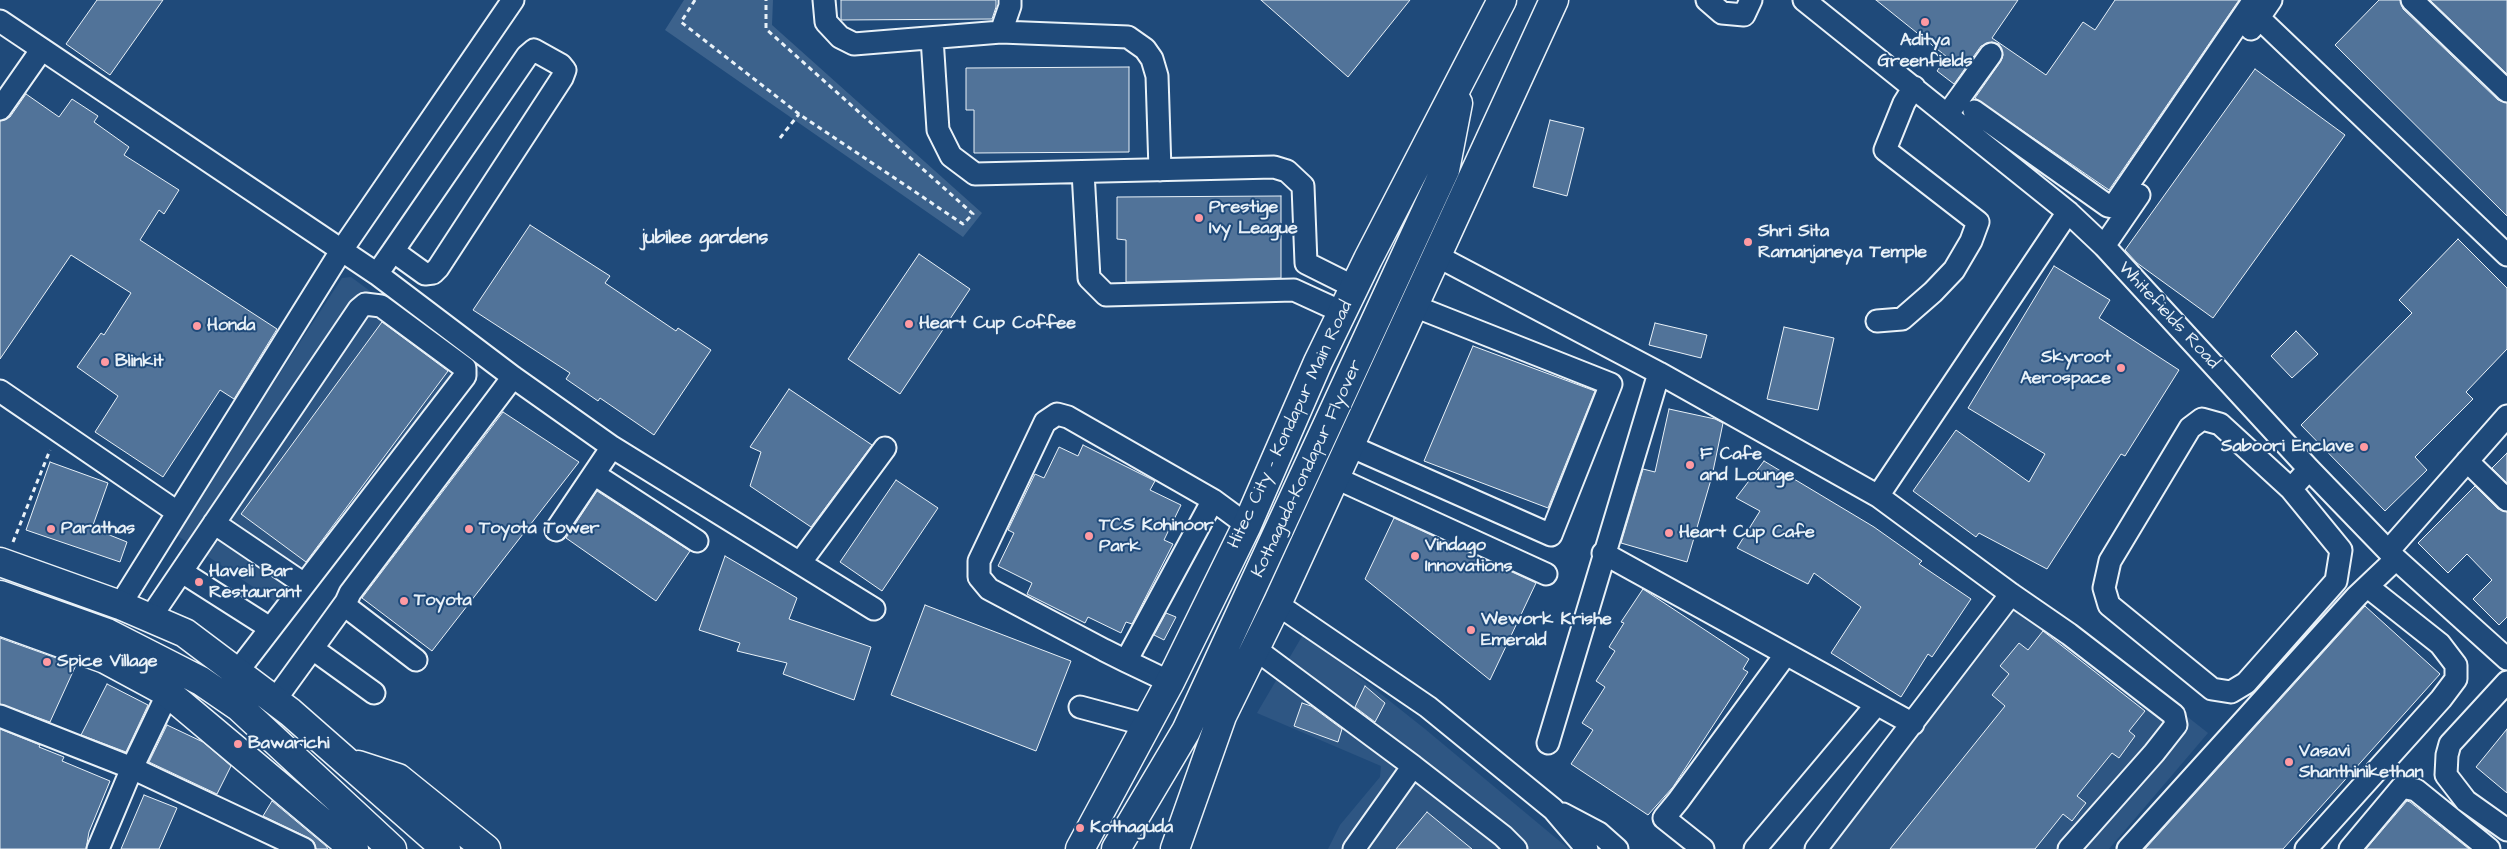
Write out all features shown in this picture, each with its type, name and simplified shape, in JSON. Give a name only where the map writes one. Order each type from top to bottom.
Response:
[{"type":"main road","name":"Hitec City - Kondapur Main Road","points":[[1080,849],[1170,682],[1246,525],[1335,308],[1502,0]]},
{"type":"main road","points":[[1175,849],[1222,716],[1254,648],[1278,604],[1554,0]]},
{"type":"main road","name":"Kothaguda-Kondapur Flyover","points":[[1116,849],[1190,722],[1446,170],[1463,74]]},
{"type":"main road","points":[[2,563],[120,605],[186,633],[275,700],[350,762],[446,849]]},
{"type":"main road","points":[[0,595],[107,633],[201,681],[239,707],[392,849]]},
{"type":"main road","points":[[0,621],[105,659],[168,693],[354,849]]},
{"type":"main road","points":[[350,762],[398,778],[486,849]]},
{"type":"street","points":[[120,605],[341,251],[513,0]]},
{"type":"street","points":[[824,0],[826,22],[840,38],[854,44],[1001,32],[1128,37],[1145,49],[1152,59],[1157,76],[1160,170]]},
{"type":"street","points":[[1001,32],[1010,6],[1010,0]]},
{"type":"street","points":[[1707,0],[1722,13],[1744,15],[1751,0]]},
{"type":"street","name":"Whitefields Road","points":[[1804,0],[2068,212],[2104,246],[2309,469],[2393,555],[2507,659]]},
{"type":"street","points":[[1974,111],[2108,206],[2113,207],[2256,9],[2271,0]]},
{"type":"street","points":[[2412,0],[2507,91]]},
{"type":"street","points":[[2104,246],[2256,9]]},
{"type":"street","points":[[2256,9],[2507,255]]},
{"type":"street","points":[[0,20],[377,274],[513,377],[612,447],[874,609]]},
{"type":"street","points":[[932,38],[938,130],[951,156],[975,174],[1274,167],[1287,171],[1303,186],[1306,263],[1294,290]]},
{"type":"street","points":[[0,109],[42,49]]},
{"type":"street","points":[[377,274],[527,56],[534,50],[561,64],[565,70],[562,78],[438,268],[433,273],[425,274],[393,251]]},
{"type":"street","points":[[1947,115],[1991,54]]},
{"type":"street","points":[[1877,321],[1902,319],[1933,292],[1954,270],[1971,241],[1978,222],[1885,150],[1904,103],[1914,87]]},
{"type":"street","points":[[1082,172],[1090,278],[1106,295],[1294,290],[1335,308]]},
{"type":"street","points":[[1878,496],[2068,212]]},
{"type":"street","points":[[1438,256],[1659,373],[1878,496],[2003,589],[2069,634],[2174,715],[2176,725],[2154,753],[2069,849]]},
{"type":"street","points":[[1306,263],[1347,284]]},
{"type":"street","points":[[150,618],[359,309],[365,304],[381,306],[465,368],[465,376],[237,672]]},
{"type":"street","points":[[1350,446],[1551,535],[1611,384],[1414,306]]},
{"type":"street","points":[[1548,743],[1603,554],[1659,373]]},
{"type":"street","points":[[275,700],[346,602],[350,593],[513,377]]},
{"type":"street","points":[[0,391],[177,512]]},
{"type":"street","points":[[1170,682],[989,589],[980,577],[979,561],[1045,422],[1057,414],[1068,417],[1213,500],[1246,525]]},
{"type":"street","points":[[2128,849],[2357,596],[2368,587],[2467,461],[2507,416]]},
{"type":"street","points":[[2202,419],[2220,424],[2291,489],[2341,550],[2336,581],[2246,683],[2230,692],[2212,689],[2109,605],[2104,588],[2110,561],[2190,428],[2202,419]]},
{"type":"street","points":[[556,530],[612,447]]},
{"type":"street","points":[[800,563],[885,448]]},
{"type":"street","points":[[2467,461],[2507,500]]},
{"type":"street","points":[[2291,489],[2309,469]]},
{"type":"street","points":[[594,474],[697,541]]},
{"type":"street","points":[[1336,478],[1546,574]]},
{"type":"street","points":[[1126,661],[1213,500]]},
{"type":"street","points":[[214,523],[304,584]]},
{"type":"street","points":[[1603,554],[1913,724]]},
{"type":"street","points":[[182,572],[270,628]]},
{"type":"street","points":[[2306,849],[2441,699],[2456,679],[2456,665],[2440,644],[2368,587]]},
{"type":"street","points":[[1816,849],[1913,724],[2003,589]]},
{"type":"street","points":[[346,602],[348,608],[416,660]]},
{"type":"street","points":[[1278,604],[1428,707],[1553,809],[1587,849]]},
{"type":"street","points":[[1254,648],[1413,766],[1503,836],[1516,849]]},
{"type":"street","points":[[313,649],[374,693]]},
{"type":"street","points":[[1703,849],[1664,818],[1786,654]]},
{"type":"street","points":[[2350,849],[2402,788],[2416,790],[2489,849],[2506,829],[2466,801],[2446,775],[2447,755],[2450,744],[2507,682]]},
{"type":"street","points":[[98,849],[132,768],[168,693]]},
{"type":"street","points":[[1080,707],[1147,725]]},
{"type":"street","points":[[1755,849],[1886,709]]},
{"type":"street","points":[[0,716],[132,768],[304,849]]},
{"type":"street","points":[[1354,849],[1413,766]]},
{"type":"street","points":[[1553,809],[1599,833],[1617,849]]},
{"type":"path","points":[[695,0],[681,22],[799,114],[963,224],[973,214],[766,29],[766,0]]},
{"type":"path","points":[[780,138],[799,114]]},
{"type":"path","points":[[2,563],[58,431]]},
{"type":"shaded area","points":[[684,0],[773,0],[772,25],[982,213],[963,237],[665,30]]},
{"type":"shaded area","points":[[351,277],[481,373],[296,616],[175,534],[342,278]]},
{"type":"shaded area","points":[[2009,576],[2208,733],[2109,849],[1801,849]]},
{"type":"shaded area","points":[[1304,633],[1425,729],[1569,849],[1328,849],[1340,825],[1380,777],[1381,766],[1257,713]]},
{"type":"building","points":[[97,0],[163,0],[110,75],[66,44]]},
{"type":"building","points":[[841,0],[996,0],[996,7],[992,19],[841,20]]},
{"type":"building","points":[[1261,0],[1410,0],[1348,77]]},
{"type":"building","points":[[1876,0],[2018,0],[1992,38],[2046,75],[2083,22],[2095,30],[2115,0],[2239,0],[2109,190],[1975,98],[2001,61],[2003,55],[1999,44],[1992,42],[1981,46],[1954,84],[1937,71],[1947,57]]},
{"type":"building","points":[[2379,0],[2400,0],[2403,9],[2498,100],[2507,103],[2507,216],[2335,45]]},
{"type":"building","points":[[2430,0],[2507,0],[2507,74]]},
{"type":"building","points":[[1129,67],[1129,152],[974,153],[974,110],[966,110],[966,68]]},
{"type":"building","points":[[2255,69],[2345,135],[2213,318],[2137,263],[2125,250]]},
{"type":"building","points":[[26,94],[59,117],[72,99],[98,116],[94,122],[129,147],[124,155],[179,190],[164,214],[159,210],[140,240],[277,329],[234,399],[220,390],[163,477],[95,432],[118,396],[77,367],[101,333],[104,335],[131,293],[71,255],[0,359],[0,121],[10,117]]},
{"type":"building","points":[[1550,120],[1584,128],[1567,196],[1533,187]]},
{"type":"building","name":"Prestige Ivy League","points":[[1281,196],[1281,278],[1126,282],[1126,240],[1117,239],[1117,197]]},
{"type":"building","points":[[530,225],[610,276],[605,283],[676,331],[678,328],[711,350],[654,435],[600,398],[598,401],[566,379],[570,373],[473,310]]},
{"type":"building","points":[[2458,239],[2507,288],[2507,349],[2466,392],[2473,399],[2415,457],[2427,470],[2385,511],[2301,425],[2412,313],[2399,300]]},
{"type":"building","name":"Heart Cup Coffee","points":[[919,254],[970,289],[900,394],[848,359]]},
{"type":"building","points":[[2054,266],[2110,300],[2099,318],[2179,370],[2125,456],[2121,454],[2047,569],[1979,533],[1976,537],[1913,491],[1956,430],[2029,482],[2045,454],[1968,408]]},
{"type":"building","points":[[382,322],[448,371],[306,562],[241,514]]},
{"type":"building","points":[[1655,323],[1707,335],[1701,358],[1649,345]]},
{"type":"building","points":[[1784,327],[1834,338],[1818,410],[1767,399]]},
{"type":"building","points":[[2296,331],[2318,354],[2292,378],[2271,356]]},
{"type":"building","points":[[1473,346],[1595,391],[1548,508],[1424,461]]},
{"type":"building","points":[[789,389],[872,445],[811,527],[750,486],[761,452],[750,447]]},
{"type":"building","points":[[1669,409],[1715,419],[1723,423],[1712,476],[1687,562],[1621,543],[1643,469],[1655,472]]},
{"type":"building","name":"Toyota Tower","points":[[503,412],[579,462],[432,651],[362,598]]},
{"type":"building","name":"TCS Kohinoor Park","points":[[1083,445],[1155,481],[1150,490],[1181,505],[1164,540],[1173,544],[1132,624],[1126,622],[1121,633],[1088,617],[1085,623],[1027,594],[1032,583],[998,566],[1014,533],[1008,530],[1035,474],[1044,478],[1059,447],[1078,456]]},
{"type":"building","points":[[2507,453],[2507,483],[2492,468]]},
{"type":"building","points":[[1764,461],[1874,527],[1922,561],[1919,564],[1971,599],[1932,657],[1928,654],[1901,697],[1831,653],[1861,607],[1814,573],[1808,584],[1737,548],[1760,511],[1736,498]]},
{"type":"building","points":[[50,462],[108,483],[92,528],[127,542],[120,562],[26,530]]},
{"type":"building","points":[[896,480],[938,508],[882,591],[840,562]]},
{"type":"building","points":[[2475,486],[2498,509],[2507,512],[2507,617],[2499,625],[2473,599],[2492,580],[2467,554],[2448,573],[2418,543]]},
{"type":"building","points":[[597,491],[690,551],[656,601],[566,538]]},
{"type":"building","name":"Wework Krishe Emerald","points":[[1394,518],[1536,583],[1490,680],[1365,579]]},
{"type":"building","points":[[725,556],[797,598],[789,619],[871,647],[854,700],[783,674],[787,663],[737,651],[740,643],[699,630]]},
{"type":"building","points":[[1643,589],[1749,659],[1743,669],[1748,672],[1673,787],[1648,815],[1571,764],[1593,730],[1582,723],[1605,687],[1596,681],[1615,651],[1609,647],[1624,623],[1621,622]]},
{"type":"building","points":[[925,605],[1071,661],[1036,751],[891,695]]},
{"type":"building","name":"Vasavi Shanthinikethan","points":[[2365,606],[2440,674],[2283,849],[2145,849]]},
{"type":"building","points":[[1166,613],[1176,617],[1164,640],[1154,635]]},
{"type":"building","points":[[2043,631],[2145,711],[2129,731],[2135,736],[2119,758],[2112,753],[2077,796],[2086,803],[2072,821],[2063,814],[2035,849],[1890,849],[2005,706],[1992,695],[2009,674],[2000,666],[2019,643],[2028,650]]},
{"type":"building","points":[[0,638],[76,665],[50,722],[0,704]]},
{"type":"building","points":[[107,684],[148,705],[126,752],[81,735]]},
{"type":"building","points":[[1365,686],[1385,703],[1375,722],[1355,707]]},
{"type":"building","points":[[1302,703],[1311,706],[1342,729],[1338,742],[1294,726]]},
{"type":"building","points":[[167,725],[203,742],[231,766],[217,794],[149,762]]},
{"type":"building","points":[[0,729],[40,745],[39,747],[64,757],[62,761],[110,781],[89,832],[86,849],[0,849]]},
{"type":"building","points":[[2507,729],[2507,793],[2476,767]]},
{"type":"building","points":[[144,795],[177,808],[159,849],[121,849]]},
{"type":"building","points":[[272,801],[328,849],[316,849],[314,842],[309,838],[263,816]]},
{"type":"building","points":[[2407,801],[2410,802],[2469,849],[2366,849]]},
{"type":"building","points":[[1427,812],[1472,849],[1396,849]]},
{"type":"place","name":"Aditya Greenfields","points":[[1925,22]]},
{"type":"place","name":"Prestige Ivy League","points":[[1199,218]]},
{"type":"place","name":"Shri Sita Ramanjaneya Temple","points":[[1748,242]]},
{"type":"place","name":"Heart Cup Coffee","points":[[909,324]]},
{"type":"place","name":"Honda","points":[[197,326]]},
{"type":"place","name":"Blinkit","points":[[105,362]]},
{"type":"place","name":"Skyroot Aerospace","points":[[2121,368]]},
{"type":"place","name":"Saboori Enclave","points":[[2364,447]]},
{"type":"place","name":"F Cafe and Lounge","points":[[1690,465]]},
{"type":"place","name":"Parathas","points":[[51,529]]},
{"type":"place","name":"Toyota Tower","points":[[469,529]]},
{"type":"place","name":"Heart Cup Cafe","points":[[1669,533]]},
{"type":"place","name":"TCS Kohinoor Park","points":[[1089,536]]},
{"type":"place","name":"Vindago Innovations","points":[[1415,556]]},
{"type":"place","name":"Haveli Bar Restaurant","points":[[199,582]]},
{"type":"place","name":"Toyota","points":[[404,601]]},
{"type":"place","name":"Wework Krishe Emerald","points":[[1471,630]]},
{"type":"place","name":"Spice Village","points":[[47,662]]},
{"type":"place","name":"Bawarichi","points":[[238,744]]},
{"type":"place","name":"Vasavi Shanthinikethan","points":[[2289,762]]},
{"type":"place","name":"Kothaguda","points":[[1080,828]]},
{"type":"district","name":"jubilee gardens","points":[[705,239]]}]
